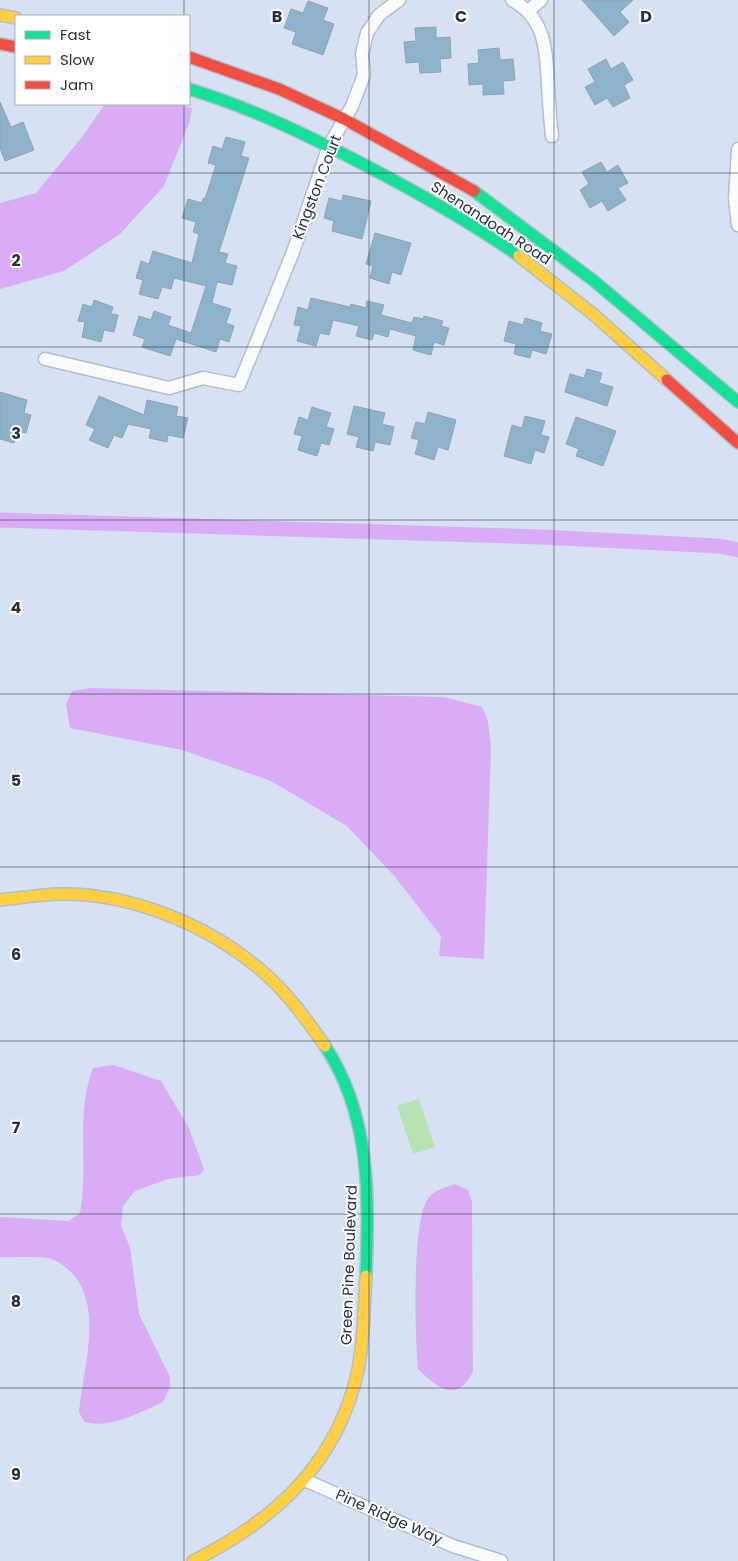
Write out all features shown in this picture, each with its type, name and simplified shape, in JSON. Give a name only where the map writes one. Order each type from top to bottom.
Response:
[{"type":"street","name":"Kingston Court","points":[[44,359],[169,388],[203,378],[239,384],[292,252],[329,146],[364,76],[362,54],[367,33],[379,15],[399,0]]},
{"type":"street","points":[[512,0],[528,11],[537,22],[545,42],[552,136]]},
{"type":"street","points":[[528,11],[541,0]]},
{"type":"street","points":[[0,15],[15,18]]},
{"type":"street","points":[[0,44],[15,47]]},
{"type":"street","name":"Shenandoah Road","points":[[190,57],[279,89],[344,119],[471,189],[594,281],[738,402]]},
{"type":"street","name":"Shenandoah Road","points":[[190,88],[221,98],[277,120],[429,199],[542,273],[737,439]]},
{"type":"street","points":[[738,149],[735,198],[738,225]]},
{"type":"street","name":"Green Pine Boulevard","points":[[0,900],[44,895],[81,895],[126,902],[185,921],[218,937],[256,965],[283,989],[306,1017],[326,1046],[343,1078],[355,1112],[364,1147],[369,1206],[362,1338],[357,1371],[348,1403],[324,1453],[305,1480],[283,1504],[258,1526],[220,1549],[193,1561]]},
{"type":"street","name":"Pine Ridge Way","points":[[305,1480],[453,1546],[502,1561]]},
{"type":"green space","points":[[419,1099],[435,1147],[413,1154],[397,1106]]},
{"type":"shaded area","points":[[104,105],[181,105],[192,108],[190,121],[164,186],[120,234],[64,271],[0,289],[0,203],[36,193],[82,137]]},
{"type":"shaded area","points":[[91,688],[444,697],[482,707],[488,721],[491,748],[484,959],[439,956],[441,936],[395,877],[347,826],[271,781],[182,750],[70,728],[66,704],[72,691]]},
{"type":"shaded area","points":[[114,1065],[161,1081],[189,1128],[204,1169],[200,1175],[168,1179],[135,1191],[123,1206],[121,1226],[130,1247],[139,1314],[170,1377],[170,1387],[163,1402],[124,1419],[94,1424],[84,1422],[79,1412],[88,1350],[89,1329],[88,1308],[83,1289],[72,1273],[50,1258],[0,1257],[0,1217],[69,1221],[80,1213],[83,1177],[83,1121],[88,1085],[93,1068]]},
{"type":"shaded area","points":[[455,1184],[468,1190],[472,1202],[473,1372],[467,1382],[460,1387],[454,1390],[447,1390],[433,1382],[418,1369],[416,1283],[418,1235],[426,1202],[435,1192]]},
{"type":"building","points":[[582,0],[633,0],[620,12],[629,22],[614,36]]},
{"type":"building","points":[[308,1],[328,8],[323,20],[334,24],[323,55],[292,44],[296,32],[284,28],[291,9],[303,13]]},
{"type":"building","points":[[436,27],[436,38],[450,37],[451,58],[440,59],[441,72],[420,73],[419,62],[406,63],[404,42],[416,41],[415,28]]},
{"type":"building","points":[[499,48],[500,60],[513,59],[515,80],[503,81],[504,94],[483,95],[483,84],[469,85],[468,64],[479,63],[478,50]]},
{"type":"building","points":[[606,59],[611,69],[623,62],[633,80],[624,85],[630,98],[613,107],[607,98],[595,105],[585,87],[595,82],[588,69]]},
{"type":"building","points":[[0,102],[11,127],[23,122],[34,150],[5,161],[0,148]]},
{"type":"building","points":[[226,137],[245,142],[241,156],[249,158],[219,252],[228,254],[225,263],[237,266],[232,285],[217,282],[212,303],[231,309],[226,323],[234,326],[229,342],[220,339],[216,352],[176,339],[170,356],[142,347],[145,339],[133,335],[139,316],[151,320],[154,311],[171,317],[168,325],[191,333],[206,286],[174,278],[171,289],[162,287],[158,299],[139,294],[143,280],[136,278],[141,261],[149,264],[153,251],[192,263],[199,234],[193,232],[196,222],[182,218],[188,199],[202,203],[203,198],[205,199],[216,165],[208,163],[213,146],[222,149]]},
{"type":"building","points":[[601,162],[607,172],[618,165],[628,183],[618,188],[626,200],[608,211],[602,201],[590,208],[580,190],[589,184],[582,172]]},
{"type":"building","points":[[343,195],[371,201],[362,239],[332,231],[334,221],[324,218],[329,198],[342,201]]},
{"type":"building","points":[[375,233],[411,243],[401,275],[392,272],[389,284],[370,278],[373,266],[366,264]]},
{"type":"building","points":[[311,298],[350,307],[351,304],[366,308],[367,301],[384,305],[381,315],[412,323],[414,317],[423,319],[424,316],[443,321],[441,326],[449,328],[444,345],[434,342],[431,355],[413,350],[416,336],[390,329],[388,337],[374,333],[372,340],[356,336],[359,326],[333,320],[329,335],[320,333],[316,346],[297,341],[301,326],[294,325],[298,307],[308,310]]},
{"type":"building","points":[[94,300],[113,307],[111,314],[118,315],[114,332],[104,330],[101,342],[82,337],[85,322],[78,321],[83,304],[92,307]]},
{"type":"building","points":[[525,318],[542,323],[540,331],[552,334],[546,354],[532,350],[530,358],[514,354],[516,344],[504,341],[509,321],[523,325]]},
{"type":"building","points":[[587,369],[602,373],[599,383],[613,387],[607,406],[565,392],[570,374],[584,378]]},
{"type":"building","points":[[0,392],[27,400],[24,413],[31,415],[26,433],[18,431],[14,443],[0,439]]},
{"type":"building","points":[[99,396],[144,415],[147,400],[178,407],[176,416],[188,418],[183,438],[168,435],[167,442],[149,438],[151,429],[128,424],[122,438],[114,435],[108,448],[89,440],[95,429],[86,425]]},
{"type":"building","points":[[354,406],[385,413],[382,424],[394,427],[390,445],[375,442],[373,451],[356,447],[359,437],[347,434]]},
{"type":"building","points":[[312,407],[331,413],[326,427],[334,429],[329,445],[321,443],[317,456],[298,450],[302,436],[294,434],[299,417],[308,420]]},
{"type":"building","points":[[428,412],[456,420],[448,450],[438,447],[434,460],[415,454],[419,440],[411,438],[416,422],[425,424]]},
{"type":"building","points":[[525,416],[545,421],[541,435],[549,437],[544,453],[535,450],[531,464],[504,456],[512,425],[522,428]]},
{"type":"building","points":[[576,417],[616,431],[603,466],[576,456],[579,449],[566,444]]},
{"type":"waterway","points":[[0,520],[541,537],[719,546],[738,550]]},
{"type":"traffic: fast","points":[[190,89],[255,113],[340,152],[441,207],[519,256]]},
{"type":"traffic: fast","points":[[474,191],[594,281],[738,402]]},
{"type":"traffic: fast","points":[[325,1046],[340,1072],[359,1128],[364,1157],[366,1187],[366,1276]]},
{"type":"traffic: slow","points":[[0,15],[15,18]]},
{"type":"traffic: slow","points":[[519,256],[593,314],[667,380]]},
{"type":"traffic: slow","points":[[0,900],[57,894],[84,895],[139,905],[192,925],[240,954],[271,979],[296,1006],[325,1046]]},
{"type":"traffic: slow","points":[[193,1561],[223,1545],[276,1508],[318,1461],[335,1433],[348,1403],[358,1370],[363,1335],[366,1276]]},
{"type":"traffic: jam","points":[[0,44],[15,47]]},
{"type":"traffic: jam","points":[[190,57],[279,89],[344,119],[474,191]]},
{"type":"traffic: jam","points":[[667,380],[738,443]]}]
